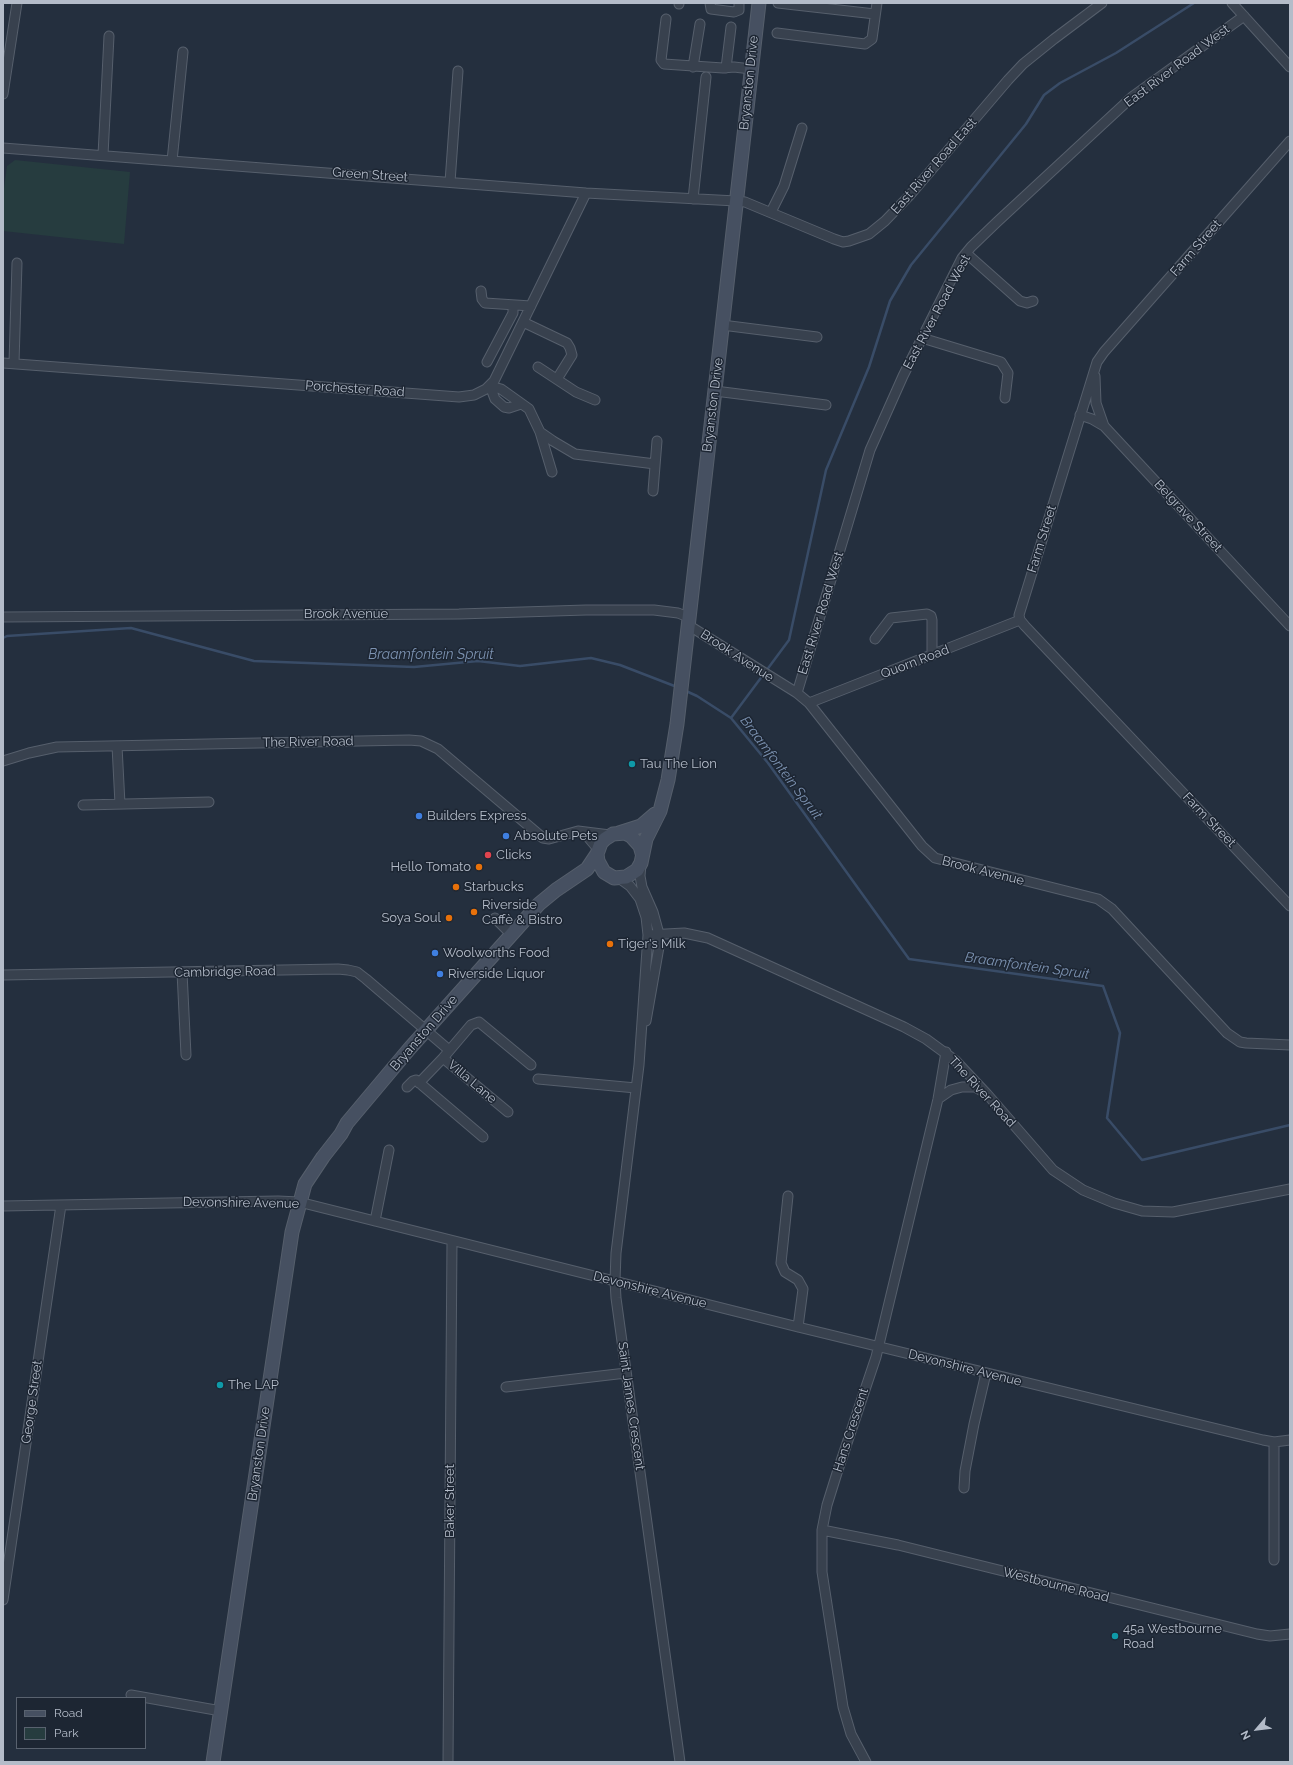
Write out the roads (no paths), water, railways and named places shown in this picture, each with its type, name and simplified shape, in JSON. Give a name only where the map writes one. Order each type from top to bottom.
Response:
[{"type":"main road","name":"Bryanston Drive","points":[[641,858],[646,839],[659,816],[662,806],[668,780],[677,724],[750,69],[759,3]]},
{"type":"main road","points":[[614,834],[631,836],[640,846],[641,858],[632,874],[614,877],[600,867],[598,851],[605,839],[614,834],[641,826],[662,806]]},
{"type":"main road","name":"Bryanston Drive","points":[[429,1033],[511,934],[547,897],[588,869],[598,851]]},
{"type":"main road","name":"Bryanston Drive","points":[[213,1762],[292,1232],[304,1184],[341,1134],[347,1123],[547,905],[560,894],[585,879],[593,876],[614,877]]},
{"type":"street","points":[[3,94],[17,3]]},
{"type":"street","points":[[710,3],[711,9],[734,12],[738,10],[739,3]]},
{"type":"street","points":[[778,3],[875,14]]},
{"type":"street","points":[[777,33],[865,44],[872,39],[877,3]]},
{"type":"street","name":"East River Road East","points":[[736,201],[745,202],[843,242],[854,240],[869,234],[886,221],[1023,64],[1102,3]]},
{"type":"street","points":[[1232,3],[1290,66]]},
{"type":"street","name":"East River Road West","points":[[797,693],[870,450],[922,338],[966,253],[1132,97],[1244,16]]},
{"type":"street","points":[[666,19],[662,63],[667,65],[693,67],[726,68],[734,66],[750,69]]},
{"type":"street","points":[[693,67],[700,24]]},
{"type":"street","points":[[726,68],[731,27]]},
{"type":"street","points":[[103,156],[109,36]]},
{"type":"street","points":[[172,160],[183,52]]},
{"type":"street","points":[[450,182],[458,71]]},
{"type":"street","points":[[693,199],[706,77]]},
{"type":"street","points":[[771,212],[789,173],[802,128]]},
{"type":"street","name":"Farm Street","points":[[1290,141],[1104,352],[1094,369],[1019,615],[1020,620],[1290,906]]},
{"type":"street","name":"Green Street","points":[[3,148],[172,160],[586,194],[736,201]]},
{"type":"street","points":[[490,386],[494,381],[586,194]]},
{"type":"street","points":[[966,253],[1020,301],[1027,303],[1033,301]]},
{"type":"street","points":[[14,363],[17,263]]},
{"type":"street","points":[[481,291],[482,299],[486,303],[531,306]]},
{"type":"street","points":[[487,362],[513,313],[513,305]]},
{"type":"street","points":[[523,322],[567,343],[570,348],[572,355],[557,379]]},
{"type":"street","points":[[722,325],[817,337]]},
{"type":"street","points":[[922,338],[1001,362],[1008,373],[1005,398]]},
{"type":"street","name":"Porchester Road","points":[[3,363],[459,397],[482,393],[490,386]]},
{"type":"street","points":[[538,367],[576,392],[595,400]]},
{"type":"street","points":[[1094,369],[1096,403],[1104,426]]},
{"type":"street","points":[[490,386],[496,398],[504,407],[508,408],[521,404]]},
{"type":"street","points":[[490,386],[501,389],[529,409],[540,432],[552,472]]},
{"type":"street","points":[[715,391],[826,405]]},
{"type":"street","name":"Belgrave Street","points":[[1080,415],[1092,419],[1104,426],[1290,626]]},
{"type":"street","points":[[540,432],[564,448],[578,455],[655,464]]},
{"type":"street","points":[[653,491],[657,441]]},
{"type":"street","name":"Brook Avenue","points":[[3,617],[451,614],[586,610],[654,610],[678,613],[753,666],[797,693],[809,703],[922,846],[935,858],[1015,880],[1098,899],[1112,909],[1227,1033],[1240,1042],[1290,1045]]},
{"type":"street","points":[[875,639],[891,618],[927,614],[931,616],[932,620],[932,655]]},
{"type":"street","name":"Quorn Road","points":[[809,703],[1020,620]]},
{"type":"street","name":"The River Road","points":[[3,761],[50,748],[409,740],[421,741],[438,749],[543,838],[549,839],[578,831],[614,834]]},
{"type":"street","points":[[117,746],[120,804]]},
{"type":"street","points":[[83,805],[209,802]]},
{"type":"street","points":[[578,831],[587,836],[598,851]]},
{"type":"street","name":"Saint James Crescent","points":[[640,1050],[645,1031],[659,947],[659,934],[653,912],[642,887],[640,878],[641,858]]},
{"type":"street","name":"Saint James Crescent","points":[[614,877],[630,886],[640,899],[646,917],[648,935],[640,1050],[618,1239],[615,1281],[626,1373],[680,1762]]},
{"type":"street","points":[[495,918],[511,934]]},
{"type":"street","name":"The River Road","points":[[648,935],[684,933],[708,938],[904,1027],[946,1052],[987,1094],[1053,1170],[1083,1190],[1125,1208],[1162,1213],[1184,1211],[1290,1189]]},
{"type":"street","name":"Cambridge Road","points":[[3,976],[348,970],[357,972],[366,979],[429,1033]]},
{"type":"street","points":[[182,972],[186,1055]]},
{"type":"street","name":"Villa Lane","points":[[508,1112],[443,1058],[471,1025],[479,1022],[531,1065]]},
{"type":"street","name":"Villa Lane","points":[[429,1033],[449,1050]]},
{"type":"street","name":"Hans Crescent","points":[[866,1762],[851,1734],[843,1707],[822,1572],[822,1530],[829,1498],[878,1346],[938,1099],[946,1052]]},
{"type":"street","points":[[419,1083],[443,1058]]},
{"type":"street","points":[[538,1078],[636,1088]]},
{"type":"street","points":[[407,1087],[414,1080],[419,1083],[483,1137]]},
{"type":"street","points":[[938,1099],[951,1090],[962,1087],[975,1087],[987,1094]]},
{"type":"street","points":[[375,1221],[389,1150]]},
{"type":"street","points":[[788,1196],[781,1263],[785,1272],[798,1280],[803,1289],[798,1327]]},
{"type":"street","name":"Devonshire Avenue","points":[[3,1206],[278,1201],[299,1202],[986,1373],[1274,1442],[1290,1440]]},
{"type":"street","name":"George Street","points":[[3,1600],[61,1205]]},
{"type":"street","name":"Baker Street","points":[[448,1762],[452,1240]]},
{"type":"street","points":[[506,1387],[626,1373]]},
{"type":"street","points":[[964,1488],[965,1471],[986,1373]]},
{"type":"street","points":[[1274,1442],[1274,1560]]},
{"type":"street","name":"Westbourne Road","points":[[822,1530],[898,1545],[1257,1634],[1270,1636],[1290,1634]]},
{"type":"street","points":[[130,1695],[141,1697]]},
{"type":"street","points":[[146,1698],[221,1711]]},
{"type":"waterway","points":[[766,671],[789,640],[826,470],[869,367],[890,301],[911,265],[1026,124],[1044,95],[1060,83],[1116,53],[1194,3]]},
{"type":"waterway","name":"Braamfontein Spruit","points":[[3,638],[7,636],[131,628],[254,661],[414,667],[478,661],[520,666],[591,658],[620,665],[677,687]]},
{"type":"waterway","points":[[731,718],[763,675]]},
{"type":"waterway","name":"Braamfontein Spruit","points":[[686,691],[697,696],[731,718],[768,763],[909,959],[1103,986],[1120,1033],[1107,1118],[1142,1160],[1290,1125]]},
{"type":"place","name":"Tau The Lion","points":[[632,764]]},
{"type":"place","name":"Builders Express","points":[[419,816]]},
{"type":"place","name":"Absolute Pets","points":[[506,836]]},
{"type":"place","name":"Clicks","points":[[488,855]]},
{"type":"place","name":"Hello Tomato","points":[[479,867]]},
{"type":"place","name":"Starbucks","points":[[456,887]]},
{"type":"place","name":"Riverside Caffè & Bistro","points":[[474,912]]},
{"type":"place","name":"Soya Soul","points":[[449,918]]},
{"type":"place","name":"Tiger's Milk","points":[[610,944]]},
{"type":"place","name":"Woolworths Food","points":[[435,953]]},
{"type":"place","name":"Riverside Liquor","points":[[440,974]]},
{"type":"place","name":"The LAP","points":[[220,1385]]},
{"type":"place","name":"45a Westbourne Road","points":[[1115,1636]]}]
